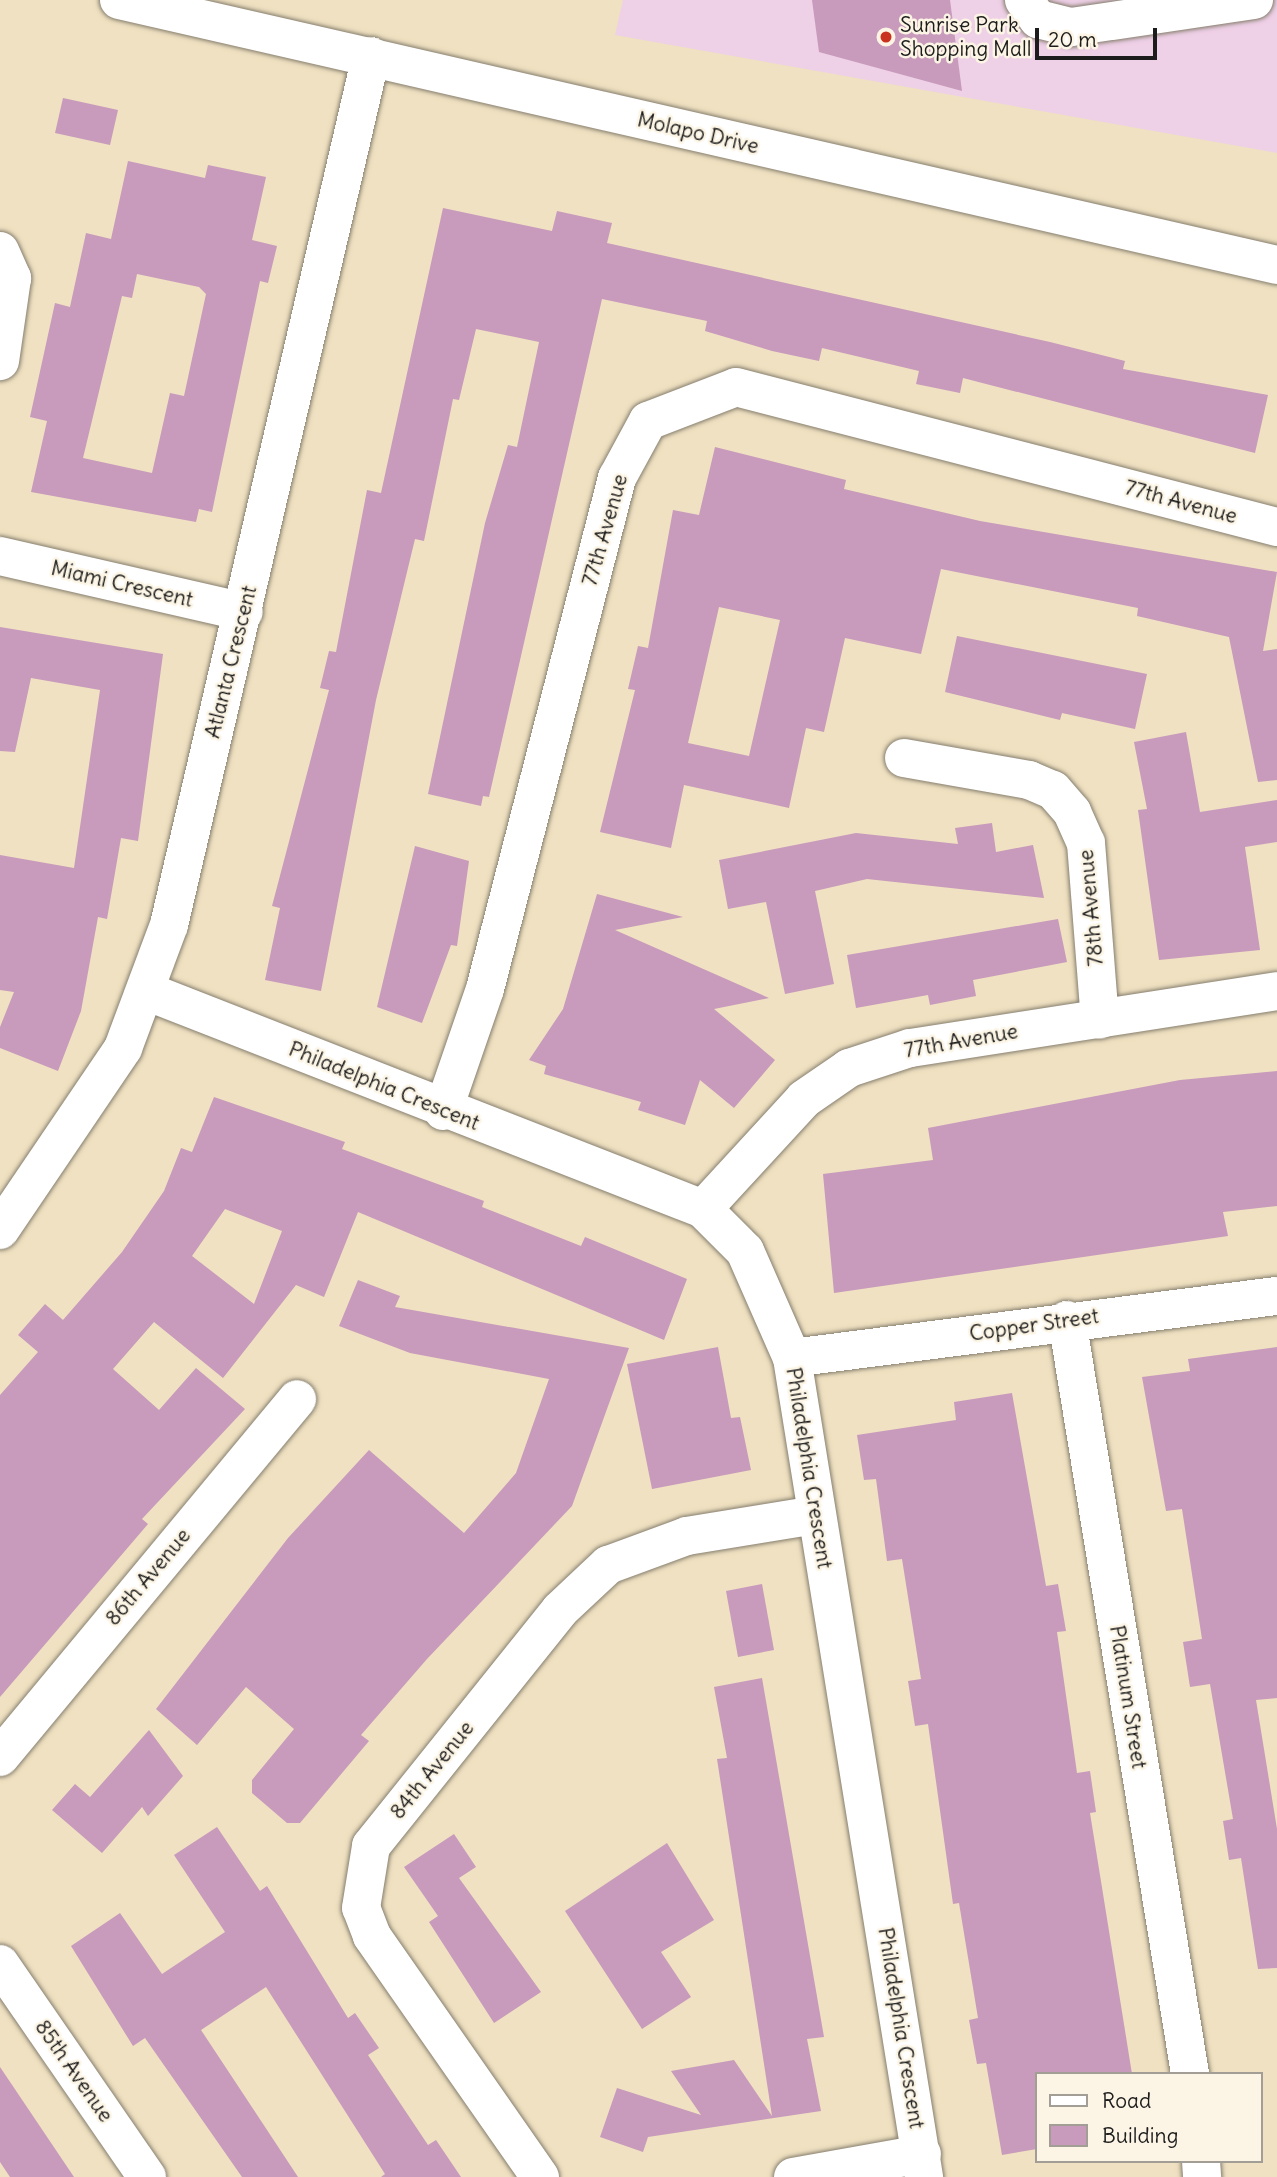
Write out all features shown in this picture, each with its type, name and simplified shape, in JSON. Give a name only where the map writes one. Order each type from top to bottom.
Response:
[{"type":"street","name":"Molapo Drive","points":[[120,0],[1277,265]]},
{"type":"street","points":[[1024,0],[1038,19],[1071,27],[1254,0]]},
{"type":"street","name":"Atlanta Crescent","points":[[0,1230],[123,1048],[169,925],[372,56]]},
{"type":"street","points":[[0,251],[12,278],[0,361]]},
{"type":"street","name":"77th Avenue","points":[[443,1111],[485,989],[617,478],[648,421],[736,387],[1277,527]]},
{"type":"street","name":"Miami Crescent","points":[[0,556],[244,612]]},
{"type":"street","name":"78th Avenue","points":[[904,758],[1029,780],[1052,790],[1072,812],[1086,843],[1100,1019]]},
{"type":"street","name":"Philadelphia Crescent","points":[[146,990],[443,1111],[703,1209],[745,1251],[792,1358],[923,2165]]},
{"type":"street","name":"77th Avenue","points":[[703,1209],[804,1099],[849,1068],[910,1048],[1277,991]]},
{"type":"street","name":"Copper Street","points":[[792,1358],[1067,1320],[1277,1296]]},
{"type":"street","name":"Platinum Street","points":[[1067,1320],[1190,2072]]},
{"type":"street","name":"86th Avenue","points":[[0,1757],[297,1399]]},
{"type":"street","name":"84th Avenue","points":[[540,2177],[372,1936],[361,1908],[371,1846],[560,1610],[608,1565],[687,1536],[816,1515]]},
{"type":"street","name":"85th Avenue","points":[[0,1964],[147,2177]]},
{"type":"street","points":[[793,2177],[923,2165]]},
{"type":"shaded area","points":[[623,0],[1277,0],[1277,153],[615,35]]},
{"type":"building","name":"Sunrise Park Shopping Mall","points":[[812,0],[950,0],[962,91],[819,52]]},
{"type":"building","points":[[63,98],[118,110],[110,145],[55,133]]},
{"type":"building","points":[[128,161],[205,178],[208,165],[266,177],[252,240],[277,246],[268,283],[260,281],[212,512],[199,509],[196,522],[31,492],[47,421],[30,417],[55,303],[70,307],[86,233],[111,239]],"holes":[[[137,274],[199,287],[206,294],[184,396],[170,393],[152,473],[83,458],[122,296],[132,298]]]},
{"type":"building","points":[[443,208],[552,231],[557,211],[612,223],[607,243],[1050,342],[1125,361],[1123,369],[1268,395],[1255,453],[963,378],[960,393],[916,384],[919,371],[822,348],[819,361],[772,351],[705,331],[707,321],[602,299],[489,797],[483,796],[481,806],[428,794],[485,523],[508,445],[517,447],[539,342],[476,329],[459,400],[453,399],[424,541],[415,539],[376,700],[321,991],[265,980],[280,908],[272,906],[329,690],[320,688],[329,651],[336,652],[367,490],[381,493]]},
{"type":"building","points":[[715,447],[846,480],[844,489],[980,521],[1277,572],[1263,651],[1277,649],[1277,780],[1258,782],[1229,637],[1137,616],[1138,608],[941,569],[921,654],[845,638],[824,732],[806,728],[789,808],[684,785],[671,848],[600,832],[635,690],[628,689],[638,646],[648,648],[673,510],[699,515]],"holes":[[[719,607],[780,620],[749,756],[688,743]]]},
{"type":"building","points":[[0,627],[163,654],[138,841],[121,838],[107,919],[98,917],[81,1011],[58,1071],[0,1048],[0,1027],[14,992],[0,990],[0,855],[74,868],[100,690],[31,678],[15,752],[0,751]]},
{"type":"building","points":[[957,636],[1147,674],[1135,729],[1062,713],[1060,720],[945,692]]},
{"type":"building","points":[[1186,732],[1200,812],[1277,800],[1277,842],[1245,847],[1260,950],[1159,960],[1138,810],[1147,809],[1134,742]]},
{"type":"building","points":[[992,823],[996,852],[1033,845],[1044,898],[867,879],[815,891],[834,984],[785,994],[766,902],[728,909],[719,860],[856,833],[958,844],[955,828]]},
{"type":"building","points":[[415,846],[469,861],[457,946],[451,945],[422,1023],[377,1007]]},
{"type":"building","points":[[597,894],[683,917],[615,930],[769,998],[714,1009],[775,1060],[734,1108],[700,1080],[685,1125],[638,1110],[641,1102],[544,1074],[546,1066],[529,1060],[563,1009]]},
{"type":"building","points":[[1058,919],[1067,962],[973,980],[976,996],[930,1005],[928,995],[856,1008],[847,955]]},
{"type":"building","points":[[1277,1071],[1277,1206],[1223,1212],[1228,1236],[834,1293],[823,1174],[933,1160],[928,1128],[1180,1080]]},
{"type":"building","points":[[214,1097],[345,1142],[342,1149],[484,1201],[482,1207],[581,1246],[585,1237],[687,1279],[664,1340],[358,1212],[324,1297],[296,1285],[223,1378],[154,1322],[113,1369],[159,1410],[196,1368],[245,1409],[142,1519],[148,1524],[0,1697],[0,1395],[38,1352],[18,1335],[45,1304],[63,1320],[122,1252],[164,1191],[181,1148],[192,1152]],"holes":[[[225,1209],[282,1231],[254,1304],[192,1256]]]},
{"type":"building","points":[[358,1280],[400,1296],[395,1307],[629,1348],[572,1506],[427,1659],[361,1735],[369,1741],[300,1823],[287,1823],[252,1793],[252,1780],[294,1729],[246,1687],[197,1745],[156,1709],[288,1538],[369,1450],[464,1533],[516,1473],[549,1379],[410,1353],[339,1326]]},
{"type":"building","points":[[718,1347],[731,1418],[740,1417],[751,1470],[652,1489],[627,1364]]},
{"type":"building","points":[[1277,1347],[1277,1698],[1256,1700],[1277,1829],[1277,1968],[1258,1969],[1241,1858],[1229,1860],[1223,1821],[1233,1819],[1210,1684],[1190,1687],[1183,1642],[1202,1639],[1182,1509],[1166,1511],[1142,1377],[1190,1371],[1188,1359]]},
{"type":"building","points":[[1012,1393],[1046,1586],[1058,1584],[1066,1631],[1057,1632],[1077,1773],[1090,1771],[1096,1812],[1090,1813],[1132,2072],[1036,2072],[1036,2149],[1002,2155],[986,2063],[977,2064],[969,2020],[978,2018],[959,1903],[953,1904],[928,1724],[915,1726],[908,1681],[921,1679],[902,1559],[887,1561],[876,1479],[864,1480],[857,1435],[956,1420],[954,1402]]},
{"type":"building","points":[[762,1584],[774,1650],[738,1657],[726,1591]]},
{"type":"building","points":[[762,1678],[824,2037],[807,2039],[821,2111],[648,2137],[643,2152],[600,2137],[617,2088],[701,2115],[671,2071],[734,2060],[772,2116],[717,1759],[727,1758],[714,1687]]},
{"type":"building","points":[[149,1730],[183,1776],[148,1816],[142,1807],[102,1853],[52,1810],[75,1784],[90,1797]]},
{"type":"building","points":[[217,1827],[260,1891],[267,1886],[348,2018],[355,2013],[379,2048],[368,2055],[428,2145],[436,2140],[461,2177],[381,2177],[385,2174],[266,1987],[201,2030],[298,2177],[242,2177],[145,2038],[133,2046],[71,1946],[120,1913],[162,1974],[225,1932],[174,1855]]},
{"type":"building","points":[[454,1834],[476,1867],[459,1878],[541,1992],[494,2023],[429,1922],[438,1916],[404,1867]]},
{"type":"building","points":[[667,1843],[714,1920],[661,1952],[691,1997],[642,2029],[565,1911]]},
{"type":"building","points":[[0,2067],[74,2177],[10,2177],[0,2162]]},
{"type":"place","name":"Sunrise Park Shopping Mall","points":[[886,37]]}]
